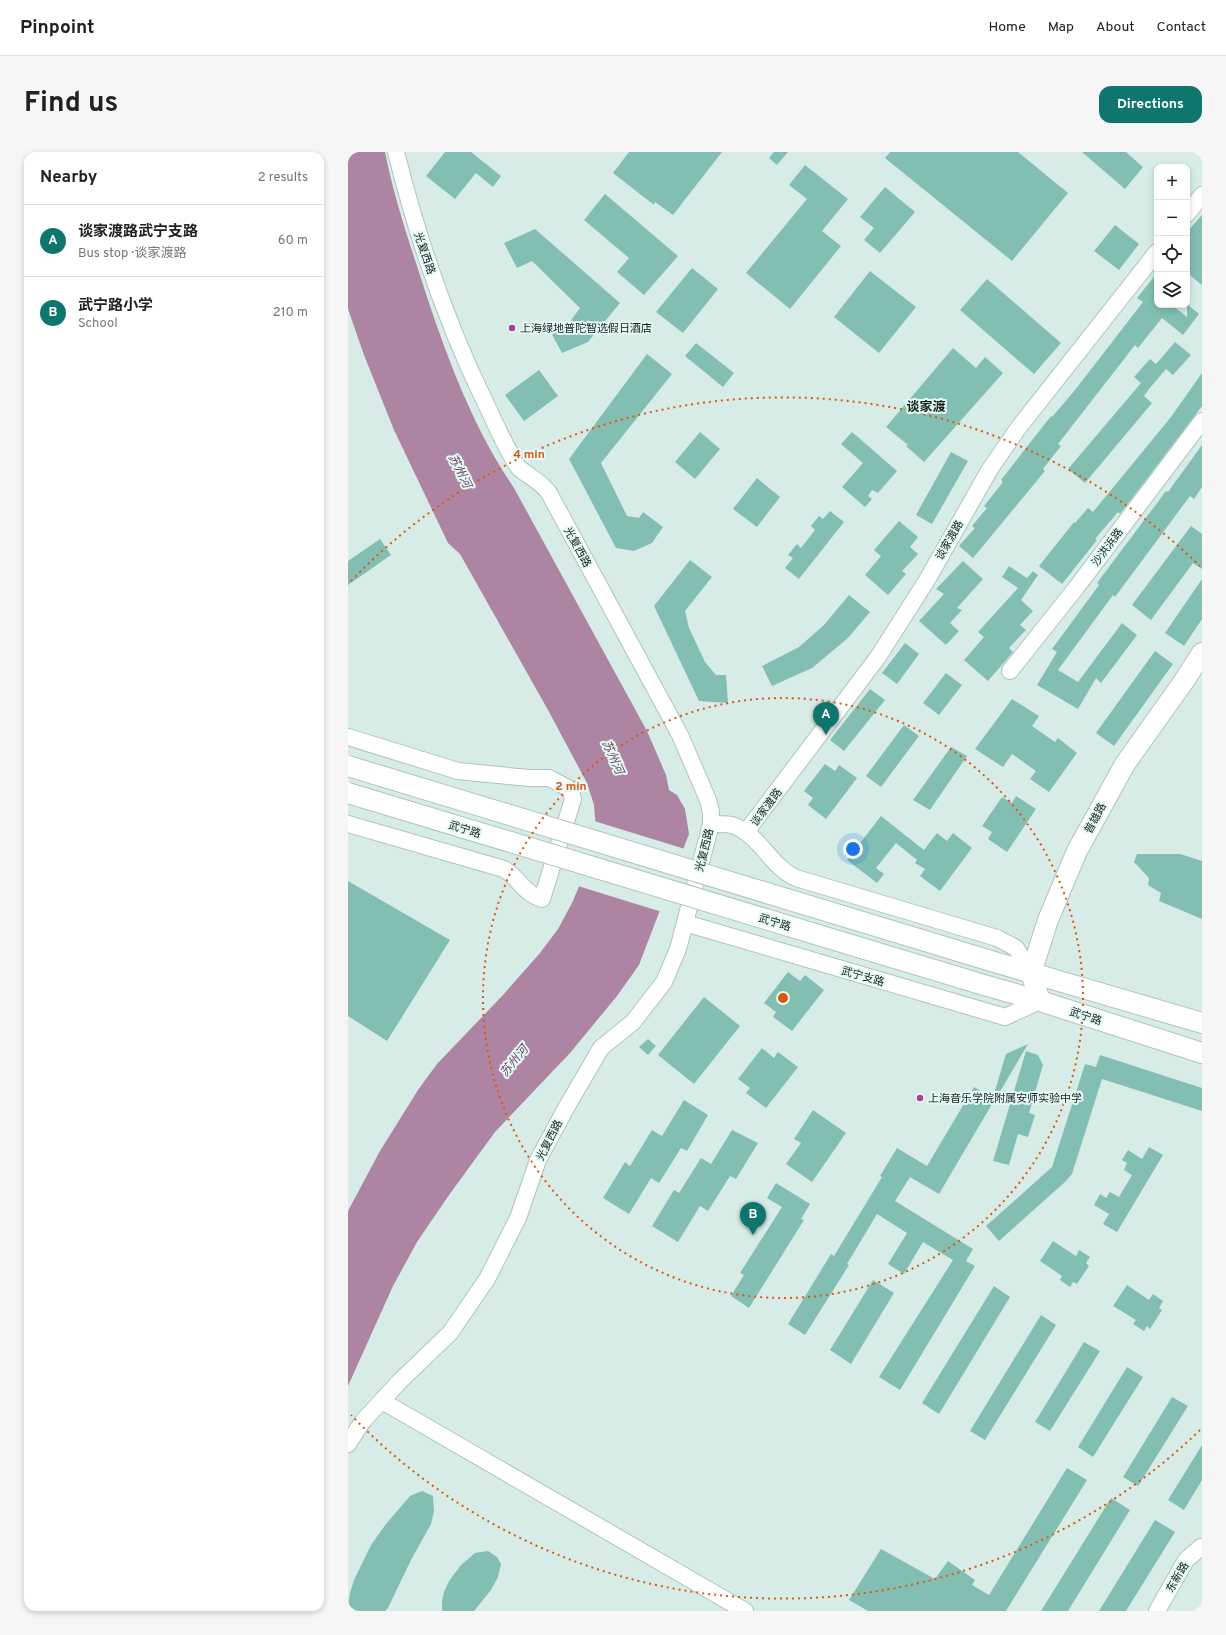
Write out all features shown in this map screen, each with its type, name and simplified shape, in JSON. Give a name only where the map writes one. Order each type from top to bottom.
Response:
[{"type":"main road","name":"普雄路","points":[[1031,972],[1051,913],[1077,851],[1125,764],[1184,681],[1202,652]]},
{"type":"main road","points":[[348,766],[1202,1023]]},
{"type":"main road","name":"武宁路","points":[[348,793],[1040,1001],[1202,1054]]},
{"type":"main road","points":[[1031,972],[1040,1001]]},
{"type":"street","name":"光复西路","points":[[348,1444],[363,1421],[400,1381],[450,1333],[487,1279],[518,1218],[538,1160],[566,1108],[602,1048],[633,1022],[664,982],[678,949],[711,824],[711,812],[702,786],[661,699],[549,493],[538,481],[526,475],[518,468],[474,379],[458,342],[425,255],[396,152]]},
{"type":"street","points":[[1190,210],[1202,195]]},
{"type":"street","name":"谈家渡路","points":[[746,832],[878,657],[927,580],[990,469],[1015,432],[1154,256]]},
{"type":"street","name":"沙洪浜路","points":[[1010,671],[1076,588],[1202,421]]},
{"type":"street","points":[[348,737],[458,771],[529,778],[550,778],[572,791],[573,799],[542,898],[530,894],[512,874],[504,869],[348,824]]},
{"type":"street","points":[[711,824],[735,826],[746,832],[779,866],[791,875],[996,938],[1016,948],[1031,972]]},
{"type":"street","name":"武宁支路","points":[[685,923],[1005,1017],[1040,1001]]},
{"type":"street","points":[[382,1401],[745,1611]]},
{"type":"street","name":"东新路","points":[[1157,1611],[1186,1560],[1201,1546]]},
{"type":"street","name":"东新路","points":[[1169,1611],[1190,1575],[1201,1546]]},
{"type":"water","name":"苏州河","points":[[348,152],[385,152],[408,240],[447,354],[470,409],[483,436],[514,488],[647,731],[666,775],[669,790],[677,795],[685,809],[689,834],[639,965],[617,996],[570,1053],[495,1132],[449,1195],[417,1242],[393,1286],[348,1386],[348,1211],[380,1151],[418,1090],[437,1064],[503,995],[540,953],[558,929],[572,903],[589,863],[596,830],[594,805],[587,783],[548,710],[460,554],[448,543],[394,430],[364,355],[348,309]]},
{"type":"pier","points":[[594,821],[685,849],[662,912],[578,886],[587,863],[592,844]]},
{"type":"building","points":[[445,152],[471,152],[501,176],[493,187],[476,173],[455,199],[426,176]]},
{"type":"building","points":[[629,152],[722,152],[673,215],[655,202],[654,205],[613,173]]},
{"type":"building","points":[[774,152],[788,152],[777,165],[769,158]]},
{"type":"building","points":[[890,152],[1018,152],[1068,193],[1012,261],[885,158]]},
{"type":"building","points":[[1082,152],[1126,152],[1143,167],[1125,189]]},
{"type":"building","points":[[805,165],[848,199],[822,231],[841,246],[790,309],[746,273],[807,199],[789,185]]},
{"type":"building","points":[[885,187],[915,212],[880,253],[864,240],[874,228],[860,217]]},
{"type":"building","points":[[605,194],[678,256],[644,295],[617,272],[629,258],[584,220]]},
{"type":"building","points":[[1202,215],[1202,285],[1190,275],[1190,229]]},
{"type":"building","points":[[1115,225],[1139,244],[1119,270],[1094,251]]},
{"type":"building","name":"上海绿地普陀智选假日酒店","points":[[535,229],[620,303],[588,342],[562,353],[550,331],[569,323],[580,308],[532,261],[517,268],[504,243]]},
{"type":"building","points":[[692,268],[718,289],[683,333],[656,312]]},
{"type":"building","points":[[870,271],[916,307],[879,353],[834,317]]},
{"type":"building","points":[[1154,277],[1154,308],[1176,308],[1187,317],[1187,308],[1190,308],[1190,306],[1199,314],[1183,335],[1162,318],[1138,348],[1135,345],[1058,444],[1061,446],[1043,469],[1045,471],[973,558],[959,546],[975,528],[972,526],[987,508],[984,506],[1003,482],[1001,480],[1051,416],[1052,417],[1075,390],[1143,302],[1137,298]]},
{"type":"building","points":[[987,279],[1061,343],[1034,374],[960,310]]},
{"type":"building","points":[[1175,342],[1191,355],[1173,375],[1166,369],[1149,389],[1144,396],[1152,403],[1085,483],[1068,469],[1141,383],[1134,377],[1150,359],[1156,364]]},
{"type":"building","points":[[696,343],[734,373],[723,387],[685,356]]},
{"type":"building","points":[[953,348],[976,368],[985,357],[1003,373],[924,462],[906,446],[908,445],[886,427]]},
{"type":"building","points":[[647,354],[672,374],[601,463],[627,516],[639,518],[643,512],[663,527],[652,543],[634,551],[616,548],[569,459]]},
{"type":"building","points":[[539,370],[558,396],[524,421],[505,395]]},
{"type":"building","points":[[1202,373],[1202,406],[1120,514],[1118,512],[1095,539],[1097,540],[1062,584],[1039,566],[1074,522],[1075,523],[1088,508],[1093,512],[1171,417]]},
{"type":"building","points":[[700,432],[720,449],[695,479],[675,462]]},
{"type":"building","points":[[852,432],[897,471],[878,493],[872,490],[868,496],[872,499],[865,507],[842,487],[863,463],[841,444]]},
{"type":"building","points":[[1202,445],[1202,487],[1194,499],[1190,496],[1115,597],[1113,595],[1058,670],[1078,682],[1122,623],[1137,635],[1101,683],[1096,678],[1078,709],[1037,685],[1057,652],[1052,649],[1099,585],[1097,583],[1166,491],[1168,492]]},
{"type":"building","points":[[951,452],[968,461],[932,524],[916,515]]},
{"type":"building","points":[[757,478],[780,497],[757,527],[733,509]]},
{"type":"building","points":[[830,511],[844,522],[799,579],[785,568],[793,558],[788,555],[797,544],[801,548],[815,530],[811,526],[819,516],[823,519]]},
{"type":"building","points":[[899,521],[918,537],[910,547],[918,554],[902,571],[906,574],[888,595],[865,575],[881,556],[874,550]]},
{"type":"building","points":[[1191,526],[1202,534],[1202,569],[1193,563],[1151,620],[1132,605]]},
{"type":"building","points":[[380,539],[391,555],[348,585],[348,561]]},
{"type":"building","points":[[690,560],[712,577],[685,611],[689,628],[705,662],[716,675],[726,675],[728,703],[699,701],[654,606]]},
{"type":"building","points":[[963,561],[983,579],[957,608],[962,610],[950,623],[959,631],[946,645],[919,621],[944,594],[936,589]]},
{"type":"building","points":[[1009,566],[1027,578],[1033,571],[1038,575],[1021,600],[1033,611],[1020,625],[1026,630],[1009,648],[1013,652],[988,681],[964,660],[984,637],[978,632],[1018,588],[1002,577]]},
{"type":"building","points":[[1202,579],[1202,619],[1184,646],[1165,633]]},
{"type":"building","points":[[849,595],[870,612],[848,638],[812,668],[772,686],[762,666],[799,647],[824,625]]},
{"type":"building","points":[[905,643],[919,654],[897,684],[882,673]]},
{"type":"building","points":[[1155,651],[1173,664],[1114,746],[1096,733]]},
{"type":"building","points":[[946,673],[962,685],[939,715],[923,703]]},
{"type":"building","points":[[870,689],[885,700],[844,751],[830,740]]},
{"type":"building","points":[[1012,699],[1039,716],[1032,726],[1055,742],[1058,738],[1077,753],[1049,792],[1030,779],[1036,771],[1012,754],[1003,767],[975,749]]},
{"type":"building","points":[[904,725],[919,736],[881,787],[866,776]]},
{"type":"building","points":[[951,747],[967,756],[930,810],[913,800]]},
{"type":"building","points":[[825,764],[835,771],[839,765],[857,778],[826,819],[808,805],[813,798],[804,791]]},
{"type":"building","points":[[1016,796],[1036,809],[1007,852],[988,839],[992,832],[982,826],[1002,797],[1012,803]]},
{"type":"building","points":[[881,816],[924,850],[937,833],[947,841],[953,833],[972,848],[940,891],[920,876],[925,869],[915,863],[917,860],[896,843],[876,868],[884,874],[877,883],[847,860]]},
{"type":"building","points":[[1137,854],[1180,854],[1202,861],[1202,919],[1159,901],[1161,893],[1148,885],[1149,878],[1134,862]]},
{"type":"building","points":[[348,881],[450,940],[387,1041],[348,1016]]},
{"type":"building","points":[[788,972],[800,981],[805,975],[824,990],[792,1031],[773,1017],[776,1012],[764,1003]]},
{"type":"building","points":[[704,997],[740,1026],[694,1084],[658,1055]]},
{"type":"building","points":[[648,1039],[656,1046],[648,1055],[639,1047]]},
{"type":"building","points":[[1028,1044],[998,1095],[994,1094],[1006,1054]]},
{"type":"building","points":[[762,1048],[774,1058],[778,1052],[798,1067],[766,1108],[746,1093],[750,1088],[738,1079]]},
{"type":"building","points":[[1026,1051],[1038,1055],[1043,1065],[1029,1113],[1035,1115],[1028,1137],[1018,1134],[1009,1165],[993,1161]]},
{"type":"building","points":[[1100,1055],[1202,1088],[1202,1111],[1102,1079],[1072,1174],[999,1241],[986,1226],[1052,1167],[1085,1064],[1096,1067]]},
{"type":"building","points":[[974,1087],[995,1099],[939,1194],[910,1177],[895,1201],[973,1249],[966,1261],[975,1266],[900,1390],[879,1377],[953,1260],[923,1242],[904,1274],[888,1264],[907,1233],[877,1214],[847,1264],[849,1265],[805,1335],[788,1324],[831,1254],[834,1256],[882,1177],[880,1176],[897,1148],[927,1166]]},
{"type":"building","points":[[684,1100],[708,1115],[687,1151],[681,1148],[659,1183],[651,1178],[629,1214],[603,1198],[625,1162],[630,1166],[652,1130],[662,1136]]},
{"type":"building","points":[[813,1110],[846,1133],[812,1182],[786,1164],[801,1143],[794,1139]]},
{"type":"building","points":[[732,1130],[758,1143],[736,1179],[730,1176],[708,1211],[700,1206],[678,1242],[652,1226],[674,1190],[679,1193],[701,1158],[711,1164]]},
{"type":"building","points":[[1149,1147],[1163,1155],[1117,1232],[1103,1224],[1109,1214],[1094,1205],[1100,1194],[1106,1198],[1110,1192],[1119,1197],[1132,1175],[1124,1170],[1127,1163],[1122,1160],[1128,1150],[1142,1159]]},
{"type":"building","points":[[776,1183],[810,1204],[801,1219],[804,1220],[749,1308],[731,1296],[744,1275],[740,1273],[782,1207],[767,1198]]},
{"type":"building","points":[[1053,1241],[1076,1256],[1079,1250],[1090,1257],[1086,1263],[1089,1266],[1077,1284],[1073,1282],[1070,1287],[1060,1280],[1062,1276],[1040,1261]]},
{"type":"building","points":[[873,1280],[894,1293],[851,1364],[830,1350]]},
{"type":"building","points":[[1127,1285],[1149,1300],[1153,1294],[1163,1301],[1159,1308],[1162,1310],[1150,1329],[1147,1326],[1144,1331],[1133,1324],[1136,1320],[1113,1306]]},
{"type":"building","points":[[994,1286],[1010,1297],[939,1414],[922,1403]]},
{"type":"building","points":[[1041,1315],[1056,1325],[985,1440],[970,1431]]},
{"type":"building","points":[[1084,1342],[1100,1351],[1050,1431],[1035,1422]]},
{"type":"building","points":[[1127,1367],[1143,1377],[1093,1457],[1078,1447]]},
{"type":"building","points":[[1172,1397],[1188,1406],[1138,1486],[1123,1477]]},
{"type":"building","points":[[1202,1445],[1202,1480],[1184,1510],[1168,1500]]},
{"type":"building","points":[[1067,1468],[1087,1480],[1006,1611],[868,1611],[849,1600],[881,1549],[935,1579],[948,1561],[975,1580],[972,1585],[989,1595]]},
{"type":"building","points":[[422,1491],[433,1496],[434,1511],[431,1524],[411,1560],[388,1608],[385,1611],[349,1611],[348,1606],[350,1593],[354,1580],[371,1545],[386,1524],[410,1496]]},
{"type":"building","points":[[1111,1498],[1130,1510],[1068,1611],[1041,1611]]},
{"type":"building","points":[[1155,1520],[1175,1532],[1126,1611],[1099,1611]]},
{"type":"building","points":[[488,1551],[497,1557],[501,1564],[498,1577],[491,1590],[474,1611],[442,1611],[444,1592],[449,1581],[461,1565],[475,1553]]},
{"type":"place","name":"上海绿地普陀智选假日酒店","points":[[512,328]]},
{"type":"place","name":"谈家渡路武宁支路","points":[[826,735]]},
{"type":"place","name":"上海音乐学院附属安师实验中学","points":[[920,1098]]},
{"type":"place","name":"武宁路小学","points":[[753,1235]]},
{"type":"district","name":"谈家渡","points":[[926,406]]}]
